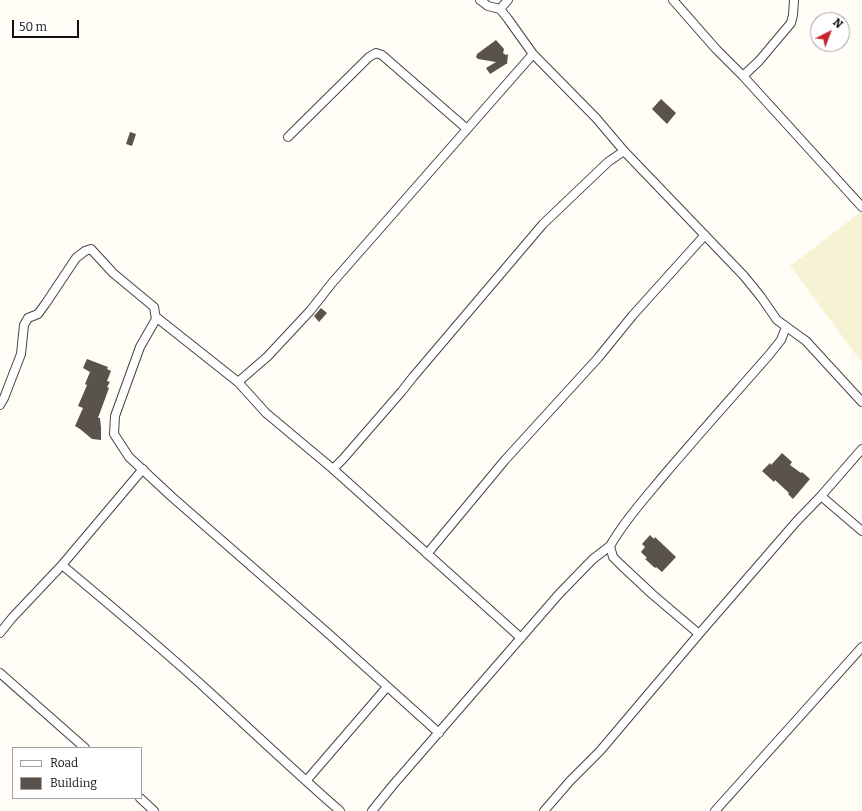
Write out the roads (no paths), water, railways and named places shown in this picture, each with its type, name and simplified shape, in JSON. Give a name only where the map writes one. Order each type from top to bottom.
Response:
[{"type":"street","points":[[480,0],[488,6],[500,9],[533,54],[596,118],[624,150],[744,276],[777,320],[806,342],[862,402]]},
{"type":"street","points":[[500,9],[508,0]]},
{"type":"street","points":[[673,0],[716,49],[743,76],[862,207]]},
{"type":"street","points":[[743,76],[759,61],[791,22],[794,0]]},
{"type":"street","points":[[288,137],[369,57],[376,53],[382,55],[467,129]]},
{"type":"street","points":[[238,382],[267,357],[310,311],[332,283],[533,54]]},
{"type":"street","points":[[333,469],[344,459],[543,224],[608,162],[624,150]]},
{"type":"street","points":[[426,554],[505,460],[598,358],[633,315],[705,235]]},
{"type":"street","points":[[0,405],[21,354],[24,326],[28,318],[38,314],[76,258],[85,251],[91,249],[113,273],[154,307],[156,317],[140,347],[115,416],[114,434],[129,456],[172,497],[336,640],[439,733]]},
{"type":"street","points":[[156,317],[238,382],[266,413],[333,469],[521,638]]},
{"type":"street","points":[[372,811],[559,594],[594,559],[610,546],[618,532],[655,486],[769,355],[780,340],[786,327]]},
{"type":"street","points":[[544,811],[570,781],[600,751],[796,522],[862,449]]},
{"type":"street","points":[[0,633],[12,618],[62,565],[143,469]]},
{"type":"street","points":[[821,496],[862,532]]},
{"type":"street","points":[[610,546],[614,557],[621,564],[652,594],[699,634]]},
{"type":"street","points":[[62,565],[148,637],[340,811]]},
{"type":"street","points":[[715,811],[862,647]]},
{"type":"street","points":[[0,673],[84,747]]},
{"type":"street","points":[[306,781],[387,687]]},
{"type":"street","points":[[141,799],[154,811]]}]
